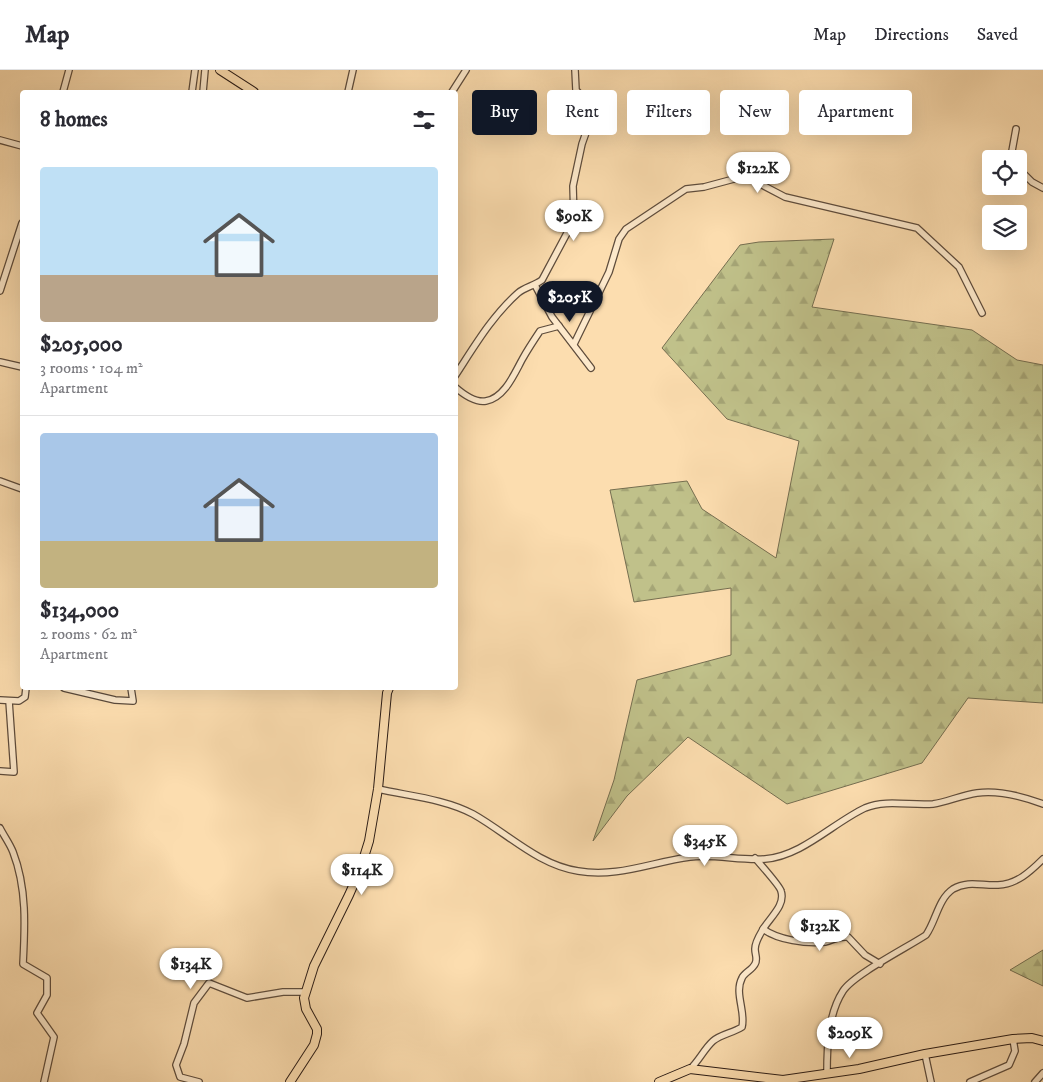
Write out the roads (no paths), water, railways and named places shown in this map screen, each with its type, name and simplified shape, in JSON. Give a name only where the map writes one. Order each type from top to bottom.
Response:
[{"type":"main road","points":[[220,70],[251,90]]},
{"type":"main road","points":[[290,1082],[314,1045],[317,1034],[313,1019],[306,1009],[304,998],[314,966],[350,895],[369,842],[378,789],[388,690]]},
{"type":"main road","points":[[659,1082],[690,1069],[784,1081],[827,1073],[859,1070],[925,1054],[1013,1039],[1032,1038],[1043,1041]]},
{"type":"street","points":[[64,90],[70,70]]},
{"type":"street","points":[[192,90],[195,70]]},
{"type":"street","points":[[203,90],[205,70]]},
{"type":"street","points":[[348,90],[353,70]]},
{"type":"street","points":[[453,90],[466,70]]},
{"type":"street","points":[[458,372],[493,319],[521,290],[535,286],[542,280],[574,220],[574,186],[582,144],[590,124],[588,103],[576,90],[575,70]]},
{"type":"street","points":[[1012,150],[1016,129]]},
{"type":"street","points":[[0,140],[20,145]]},
{"type":"street","points":[[574,344],[582,324],[609,272],[619,239],[626,229],[686,189],[704,187],[745,176],[785,197],[917,228],[958,267],[982,313]]},
{"type":"street","points":[[1027,177],[1043,188]]},
{"type":"street","points":[[0,289],[20,229]]},
{"type":"street","points":[[535,286],[552,317],[591,368]]},
{"type":"street","points":[[458,389],[479,401],[494,398],[512,382],[523,358],[540,331],[559,326]]},
{"type":"street","points":[[0,362],[20,367]]},
{"type":"street","points":[[0,481],[20,488]]},
{"type":"street","points":[[0,700],[19,701],[25,697],[26,690]]},
{"type":"street","points":[[72,690],[115,700],[133,701],[131,690]]},
{"type":"street","points":[[0,771],[14,772],[9,701]]},
{"type":"street","points":[[378,789],[451,805],[472,814],[548,862],[578,872],[612,873],[690,857],[725,856],[765,859],[788,853],[824,834],[866,808],[884,804],[933,804],[978,793],[1010,795],[1043,804]]},
{"type":"street","points":[[0,828],[13,852],[21,880],[26,916],[23,964],[47,978],[47,995],[37,1013],[54,1037],[44,1082]]},
{"type":"street","points":[[690,1069],[696,1064],[711,1042],[742,1027],[744,1020],[739,986],[742,976],[755,964],[757,957],[755,948],[763,929],[780,906],[781,890],[755,858]]},
{"type":"street","points":[[827,1073],[827,1052],[832,1018],[843,990],[855,979],[926,935],[942,901],[952,890],[967,884],[998,885],[1017,881],[1043,859]]},
{"type":"street","points":[[763,929],[769,933],[791,940],[826,942],[838,936],[848,937],[865,955],[880,964]]},
{"type":"street","points":[[199,1082],[180,1077],[176,1065],[184,1044],[194,1003],[209,983],[247,998],[283,992],[306,992]]},
{"type":"street","points":[[970,1082],[1009,1065],[1016,1052],[1013,1039]]},
{"type":"street","points":[[925,1054],[931,1082]]},
{"type":"street","points":[[1035,1082],[1043,1073]]}]
